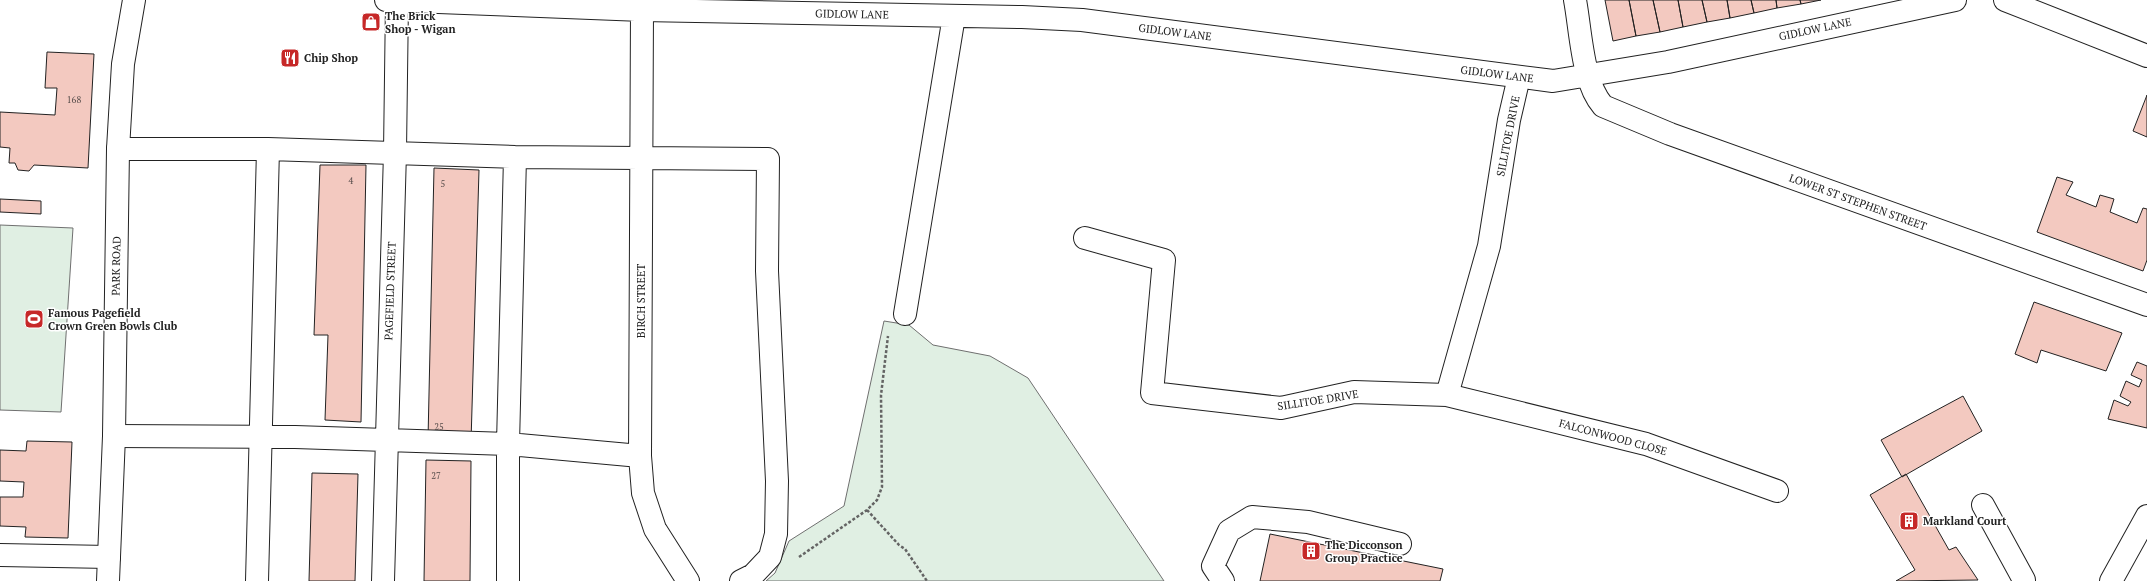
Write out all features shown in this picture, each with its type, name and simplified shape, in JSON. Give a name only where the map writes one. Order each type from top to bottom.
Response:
[{"type":"street","name":"PARK ROAD","points":[[108,581],[114,436],[118,149],[123,64],[134,0]]},
{"type":"street","name":"GIDLOW LANE","points":[[391,0],[642,10],[954,16],[980,8],[1552,81],[1668,62],[1871,8],[1955,0]]},
{"type":"street","name":"PAGEFIELD STREET","points":[[383,581],[395,152],[391,0]]},
{"type":"street","name":"LOWER ST STEPHEN STREET","points":[[1575,0],[1588,76],[1595,98],[1603,106],[1670,134],[2147,306]]},
{"type":"street","points":[[2005,0],[2147,56]]},
{"type":"street","name":"BIRCH STREET","points":[[642,10],[640,456],[643,493],[655,529],[688,581]]},
{"type":"street","points":[[906,310],[954,16]]},
{"type":"street","name":"SILLITOE DRIVE","points":[[1085,238],[1164,260],[1152,393],[1281,408],[1354,392],[1447,395],[1489,246],[1509,120],[1519,77]]},
{"type":"street","points":[[118,149],[268,149],[515,157],[768,159],[767,271],[777,480],[776,534],[770,557],[753,575],[741,581]]},
{"type":"street","points":[[258,581],[268,149]]},
{"type":"street","points":[[508,581],[508,444],[515,157]]},
{"type":"street","name":"FALCONWOOD CLOSE","points":[[1447,395],[1646,444],[1777,490]]},
{"type":"street","points":[[114,436],[261,437],[508,444],[640,456]]},
{"type":"street","points":[[1983,505],[2025,581]]},
{"type":"street","points":[[2111,581],[2147,516]]},
{"type":"street","points":[[1223,581],[1213,566],[1229,531],[1252,517],[1308,522],[1400,544]]},
{"type":"street","points":[[0,555],[109,557]]},
{"type":"path","points":[[798,558],[867,510],[877,500],[882,487],[881,395],[890,316],[906,310]]},
{"type":"path","points":[[867,510],[899,546],[905,549],[927,581]]},
{"type":"green space","name":"Famous Pagefield Crown Green Bowls Club","points":[[0,225],[73,228],[61,412],[0,410]]},
{"type":"green space","points":[[884,321],[909,325],[933,345],[990,356],[1028,378],[1164,581],[766,581],[775,573],[789,541],[844,506]]},
{"type":"building","points":[[1605,0],[1629,0],[1636,36],[1613,41]]},
{"type":"building","points":[[1629,0],[1653,0],[1660,32],[1636,36]]},
{"type":"building","points":[[1653,0],[1678,0],[1683,27],[1660,32]]},
{"type":"building","points":[[1678,0],[1702,0],[1707,22],[1683,27]]},
{"type":"building","points":[[1702,0],[1727,0],[1730,18],[1707,22]]},
{"type":"building","points":[[1727,0],[1751,0],[1754,13],[1730,18]]},
{"type":"building","points":[[1751,0],[1776,0],[1777,8],[1754,13]]},
{"type":"building","points":[[1776,0],[1800,0],[1801,4],[1777,8]]},
{"type":"building","points":[[1800,0],[1821,0],[1801,4]]},
{"type":"building","points":[[47,52],[94,54],[88,168],[34,165],[29,171],[18,170],[15,163],[9,163],[10,148],[0,147],[0,112],[55,115],[57,88],[45,88]]},
{"type":"building","points":[[2147,95],[2147,137],[2133,131]]},
{"type":"building","points":[[320,165],[366,165],[361,422],[325,420],[328,335],[314,335]]},
{"type":"building","points":[[434,168],[479,170],[471,442],[428,439]]},
{"type":"building","points":[[2057,177],[2073,182],[2066,195],[2096,207],[2100,195],[2114,199],[2110,212],[2137,223],[2143,208],[2147,209],[2147,260],[2143,271],[2037,232]]},
{"type":"building","points":[[0,199],[41,201],[41,214],[0,212]]},
{"type":"building","points":[[2034,302],[2122,333],[2106,371],[2041,350],[2037,363],[2015,354]]},
{"type":"building","points":[[2137,362],[2147,366],[2147,428],[2108,419],[2114,400],[2128,406],[2131,402],[2120,396],[2126,381],[2139,387],[2142,380],[2131,375]]},
{"type":"building","points":[[1963,396],[1982,431],[1902,477],[1881,440]]},
{"type":"building","points":[[27,441],[72,442],[68,538],[25,537],[26,527],[0,526],[0,497],[23,497],[24,482],[0,481],[0,450],[26,451]]},
{"type":"building","points":[[426,460],[471,461],[470,581],[424,581]]},
{"type":"building","points":[[312,473],[358,474],[355,581],[309,581]]},
{"type":"building","name":"Markland Court","points":[[1906,474],[1949,550],[1956,547],[1978,580],[1896,581],[1915,570],[1870,495]]},
{"type":"building","name":"The Dicconson Group Practice","points":[[1270,534],[1443,569],[1440,581],[1260,581]]},
{"type":"place","name":"The Brick Shop - Wigan","points":[[371,22]]},
{"type":"place","name":"Chip Shop","points":[[290,58]]},
{"type":"place","name":"Famous Pagefield Crown Green Bowls Club","points":[[34,319]]},
{"type":"place","name":"Markland Court","points":[[1909,521]]},
{"type":"place","name":"The Dicconson Group Practice","points":[[1311,551]]}]
